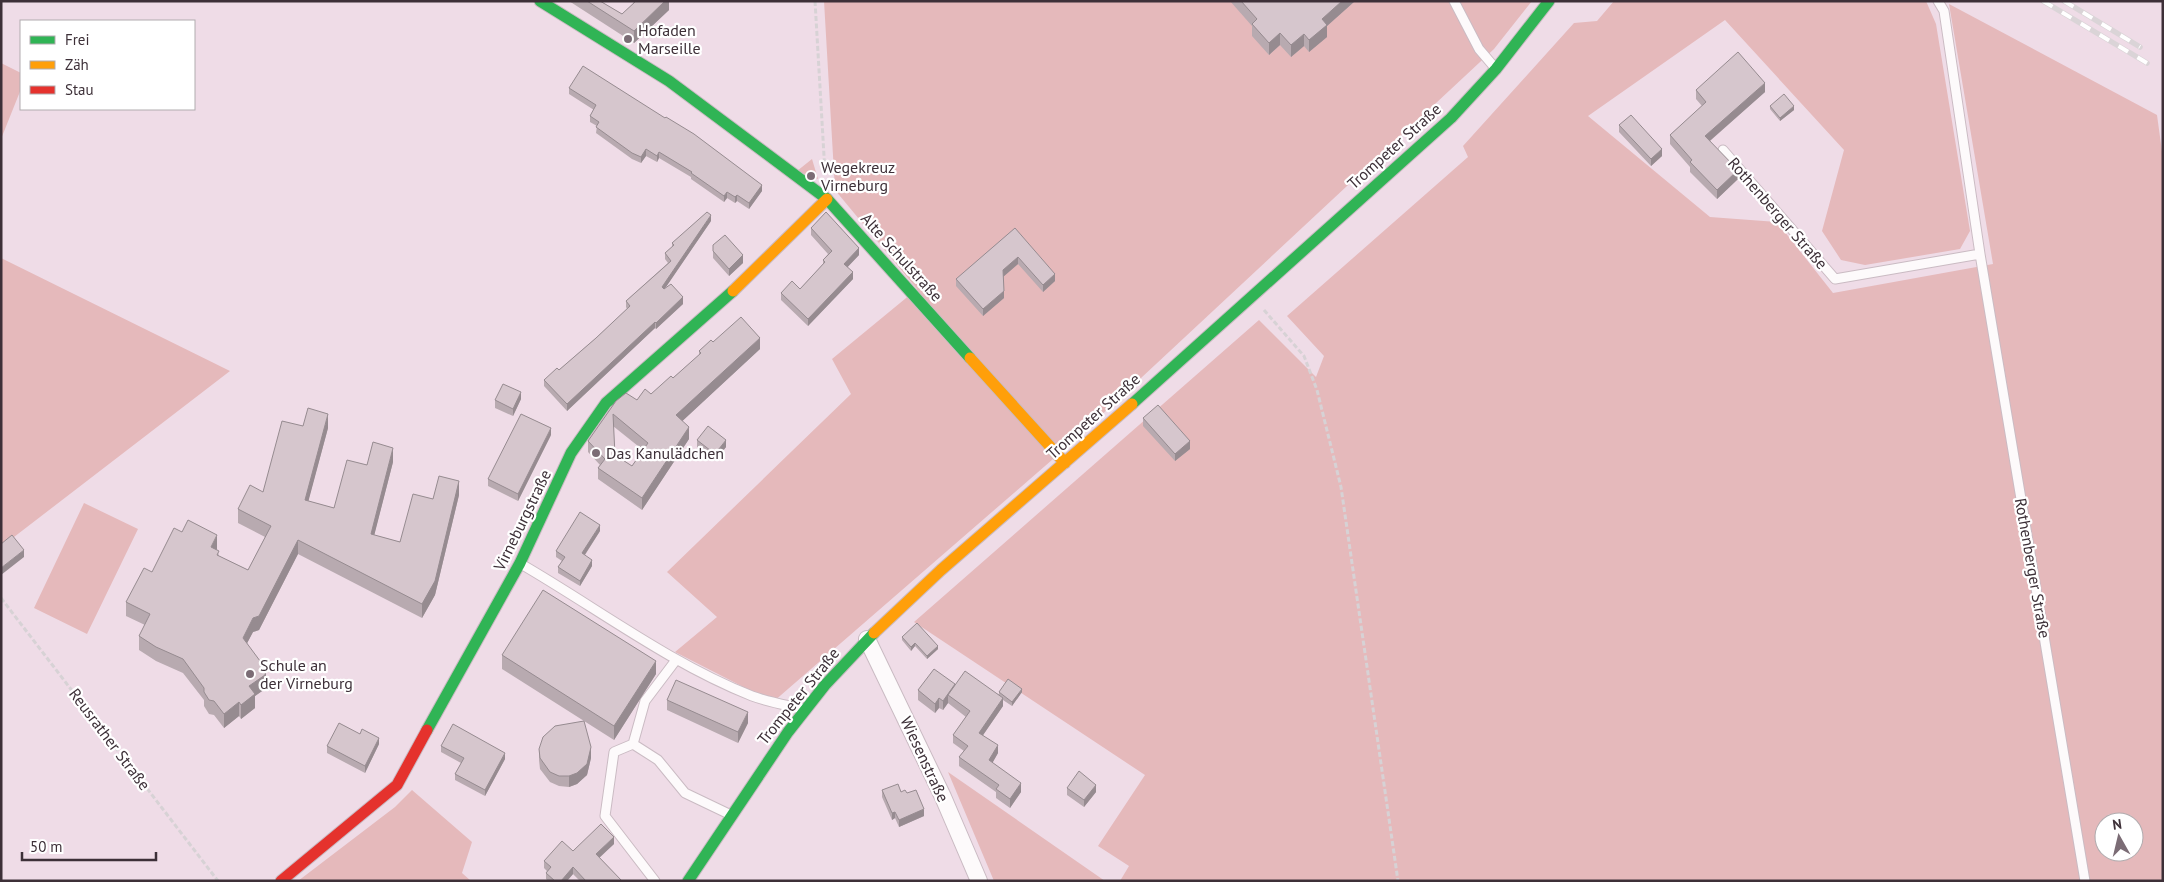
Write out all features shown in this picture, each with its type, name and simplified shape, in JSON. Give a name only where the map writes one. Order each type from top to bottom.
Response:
[{"type":"street","name":"Alte Schulstraße","points":[[540,1],[668,80],[827,199],[1065,463]]},
{"type":"street","name":"Trompeter Straße","points":[[688,881],[774,750],[824,686],[867,640],[920,589],[1065,463],[1451,118],[1496,69],[1549,1]]},
{"type":"street","name":"Virneburgstraße","points":[[281,881],[397,785],[520,563],[571,453],[606,403],[736,290],[827,199]]},
{"type":"street","name":"Wiesenstraße","points":[[867,640],[943,797],[979,881]]},
{"type":"lane","points":[[1454,1],[1479,49],[1496,69]]},
{"type":"lane","name":"Rothenberger Straße","points":[[1938,1],[1944,11],[1980,254],[2085,881]]},
{"type":"lane","name":"Rothenberger Straße","points":[[1723,150],[1835,279],[1980,254]]},
{"type":"lane","points":[[520,563],[567,590],[676,660],[753,696],[806,709]]},
{"type":"lane","points":[[633,744],[645,701],[676,660]]},
{"type":"lane","points":[[633,744],[658,760],[685,793],[731,815]]},
{"type":"lane","points":[[633,744],[614,752],[605,816],[655,881]]},
{"type":"path","points":[[815,1],[827,199]]},
{"type":"path","points":[[1263,309],[1304,356],[1317,390],[1340,487],[1398,881]]},
{"type":"path","name":"Reusrather Straße","points":[[1,598],[218,881]]},
{"type":"shaded area","points":[[824,1],[1532,1],[1494,49],[1068,446],[773,702],[675,652],[717,617],[667,572],[851,394],[832,359],[917,289],[835,190]]},
{"type":"shaded area","points":[[1614,1],[1926,1],[1936,24],[1970,231],[1960,249],[1865,265],[1841,260],[1822,231],[1844,150],[1725,20],[1588,116],[1710,217],[1777,222],[1833,293],[1993,264],[1949,4],[2157,115],[2163,159],[2163,881],[1120,881],[1129,866],[1098,846],[1145,775],[914,622],[1259,320],[1316,377],[1324,356],[1287,316],[1468,157],[1463,146],[1574,23],[1597,21]]},
{"type":"shaded area","points":[[1,63],[20,72],[20,92],[1,139]]},
{"type":"shaded area","points":[[812,159],[818,179],[797,171]]},
{"type":"shaded area","points":[[1,258],[230,371],[1,547]]},
{"type":"shaded area","points":[[84,503],[138,529],[87,634],[34,608]]},
{"type":"shaded area","points":[[948,772],[1105,881],[994,881]]},
{"type":"shaded area","points":[[412,790],[472,842],[462,873],[471,881],[298,881],[395,807]]},
{"type":"building","points":[[587,1],[600,1],[622,14],[636,1],[665,1],[634,31]]},
{"type":"building","points":[[1241,1],[1342,1],[1322,19],[1327,25],[1309,40],[1304,34],[1291,45],[1280,33],[1269,43],[1252,24],[1257,19]]},
{"type":"building","points":[[1738,52],[1765,83],[1705,136],[1738,170],[1717,190],[1690,162],[1692,160],[1670,135],[1706,102],[1696,90]]},
{"type":"building","points":[[583,66],[665,118],[694,134],[762,185],[749,203],[737,195],[735,197],[727,192],[724,196],[692,172],[659,152],[657,156],[646,149],[641,157],[632,153],[596,127],[599,122],[590,116],[596,105],[569,88]]},
{"type":"building","points":[[1784,94],[1794,106],[1780,118],[1770,106]]},
{"type":"building","points":[[1631,115],[1662,149],[1651,159],[1619,125]]},
{"type":"building","points":[[707,212],[711,215],[662,287],[664,289],[671,284],[683,297],[567,404],[544,380],[557,368],[559,370],[630,306],[626,301],[671,261],[665,253],[674,245],[672,243]]},
{"type":"building","points":[[826,212],[859,248],[844,264],[853,272],[808,319],[781,293],[792,281],[800,289],[825,262],[823,260],[832,251],[811,228]]},
{"type":"building","points":[[1015,228],[1055,274],[1043,285],[1018,257],[1003,270],[1004,291],[983,309],[956,279]]},
{"type":"building","points":[[725,235],[743,255],[729,269],[713,251],[713,245]]},
{"type":"building","points":[[741,317],[760,338],[676,415],[689,427],[642,498],[598,468],[605,459],[588,441],[616,401],[626,393],[637,400],[645,389],[651,394],[671,376],[673,378],[701,353],[699,351],[711,340],[713,342]],"holes":[[[613,414],[648,443],[632,466],[615,455]]]},
{"type":"building","points":[[503,384],[521,392],[513,409],[495,400]]},
{"type":"building","points":[[1158,405],[1190,441],[1175,454],[1143,418]]},
{"type":"building","points":[[308,408],[328,414],[305,500],[334,508],[347,460],[367,465],[373,442],[393,448],[371,534],[400,542],[413,494],[433,499],[439,476],[459,481],[435,581],[422,604],[298,540],[259,616],[253,618],[243,638],[266,669],[265,675],[249,686],[255,694],[241,705],[239,702],[224,714],[214,701],[209,700],[204,692],[204,688],[183,659],[156,647],[139,636],[150,614],[126,602],[144,568],[152,572],[174,528],[182,532],[188,520],[217,535],[211,547],[219,551],[217,555],[248,570],[271,526],[238,509],[250,485],[263,492],[282,421],[303,426]]},
{"type":"building","points":[[521,414],[551,428],[518,494],[488,479]]},
{"type":"building","points":[[708,426],[726,440],[715,454],[697,440]]},
{"type":"building","points":[[580,512],[600,525],[582,553],[592,560],[580,581],[558,567],[565,557],[556,551]]},
{"type":"building","points":[[12,535],[24,550],[1,568],[1,544]]},
{"type":"building","points":[[543,590],[656,661],[614,726],[502,655]]},
{"type":"building","points":[[917,623],[938,646],[927,656],[915,643],[911,647],[902,637]]},
{"type":"building","points":[[934,669],[955,684],[943,701],[939,698],[935,704],[918,690]]},
{"type":"building","points":[[965,671],[1003,698],[979,733],[998,745],[989,760],[1021,783],[1010,799],[996,789],[999,785],[959,757],[968,746],[953,735],[970,711],[948,695]]},
{"type":"building","points":[[1008,679],[1022,689],[1012,702],[999,692]]},
{"type":"building","points":[[676,680],[748,712],[738,732],[667,700]]},
{"type":"building","points":[[584,721],[591,747],[587,764],[577,773],[569,776],[559,776],[550,772],[540,758],[539,749],[543,737],[555,726]]},
{"type":"building","points":[[339,723],[360,734],[362,729],[379,738],[365,766],[327,746]]},
{"type":"building","points":[[453,724],[505,753],[485,790],[455,774],[464,758],[441,746]]},
{"type":"building","points":[[1079,771],[1096,785],[1084,800],[1067,788]]},
{"type":"building","points":[[898,784],[901,792],[905,790],[907,793],[916,790],[924,809],[899,820],[895,812],[892,813],[882,790]]},
{"type":"building","points":[[601,824],[614,837],[596,854],[622,881],[586,881],[573,867],[561,881],[555,881],[546,873],[551,867],[544,861],[562,841],[573,851]]},
{"type":"railway","points":[[2043,1],[2147,63]]},
{"type":"railway","points":[[2064,1],[2140,47]]},
{"type":"traffic: fast","points":[[540,1],[669,81],[827,199],[970,358]]},
{"type":"traffic: fast","points":[[1132,404],[1451,118],[1496,69],[1549,1]]},
{"type":"traffic: fast","points":[[427,730],[520,563],[571,453],[606,403],[733,291]]},
{"type":"traffic: fast","points":[[688,881],[788,732],[825,685],[874,633]]},
{"type":"traffic: slow","points":[[733,291],[827,199]]},
{"type":"traffic: slow","points":[[970,358],[1065,463]]},
{"type":"traffic: slow","points":[[874,633],[941,570],[1132,404]]},
{"type":"traffic: jam","points":[[281,881],[397,785],[427,730]]},
{"type":"place","name":"Hofaden Marseille","points":[[628,39]]},
{"type":"place","name":"Wegekreuz Virneburg","points":[[811,176]]},
{"type":"place","name":"Das Kanulädchen","points":[[596,453]]},
{"type":"place","name":"Schule an der Virneburg","points":[[250,674]]}]
